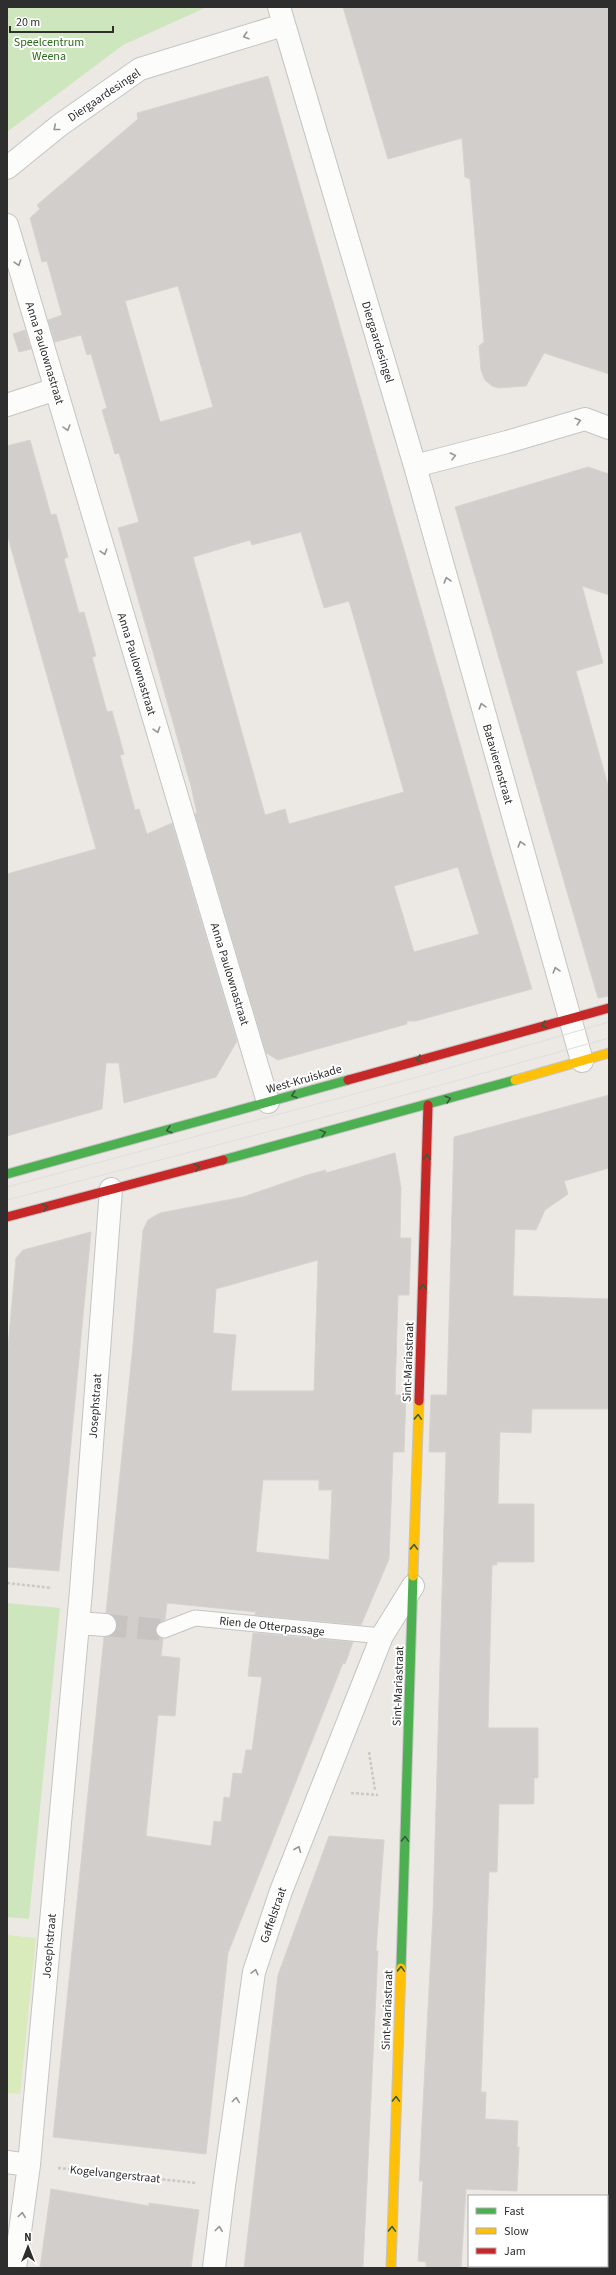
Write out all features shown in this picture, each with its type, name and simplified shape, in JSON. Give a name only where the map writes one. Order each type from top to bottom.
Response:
[{"type":"street","name":"Diergaardesingel","points":[[7,168],[60,125],[140,70],[281,16],[415,466]]},
{"type":"street","name":"Anna Paulownastraat","points":[[7,225],[268,1102]]},
{"type":"street","points":[[7,405],[56,389]]},
{"type":"street","points":[[415,466],[507,442],[585,419],[609,428]]},
{"type":"street","name":"Batavierenstraat","points":[[415,466],[582,1061]]},
{"type":"street","name":"West-Kruiskade","points":[[7,1174],[609,1008]]},
{"type":"street","points":[[7,1217],[428,1105],[609,1053]]},
{"type":"street","name":"Sint-Mariastraat","points":[[391,2268],[428,1105]]},
{"type":"street","name":"Josephstraat","points":[[15,2268],[29,2165],[81,1591],[111,1189]]},
{"type":"street","name":"Gaffelstraat","points":[[214,2268],[254,1972],[281,1891],[382,1636],[413,1586]]},
{"type":"street","points":[[78,1623],[105,1625]]},
{"type":"street","points":[[7,2162],[29,2165]]},
{"type":"lane","name":"Rien de Otterpassage","points":[[164,1630],[195,1618],[382,1636]]},
{"type":"path","points":[[7,1582],[81,1591]]},
{"type":"path","name":"Kogelvangerstraat","points":[[29,2165],[224,2186]]},
{"type":"green space","name":"Speelcentrum Weena","points":[[7,7],[207,7],[123,45],[7,132]]},
{"type":"green space","points":[[7,1603],[60,1608],[29,1919],[7,1917]]},
{"type":"green space","points":[[7,1935],[36,1938],[20,2094],[7,2093]]},
{"type":"building","points":[[343,7],[609,7],[609,374],[544,353],[526,386],[499,388],[492,386],[485,380],[481,370],[479,346],[484,342],[470,179],[465,177],[462,138],[388,159]]},
{"type":"building","points":[[268,76],[494,863],[532,989],[416,1021],[407,1021],[407,1024],[278,1060],[266,1053],[195,814],[197,813],[191,786],[118,528],[139,522],[119,453],[115,454],[102,410],[107,408],[91,354],[87,355],[81,335],[55,342],[48,320],[62,315],[47,261],[42,262],[30,218],[40,209],[37,205],[138,119],[137,113]],"holes":[[[178,286],[213,407],[160,422],[125,301]],[[301,532],[324,608],[349,601],[404,792],[289,824],[285,809],[265,815],[193,557],[250,540],[252,545]],[[458,867],[479,934],[414,952],[394,886]]]},
{"type":"building","points":[[25,330],[31,349],[19,352],[13,334]]},
{"type":"building","points":[[30,440],[51,515],[56,514],[68,557],[64,559],[79,613],[84,612],[96,656],[92,657],[107,712],[112,711],[124,754],[120,755],[135,810],[139,809],[147,834],[172,823],[237,1041],[216,1077],[124,1103],[119,1063],[106,1063],[102,1109],[7,1136],[7,874],[96,849],[7,534],[7,446]]},
{"type":"building","points":[[588,467],[609,474],[609,595],[582,586],[603,663],[576,671],[609,789],[609,996],[598,998],[455,507]]},
{"type":"building","points":[[609,1095],[609,1168],[564,1181],[568,1194],[545,1210],[536,1230],[515,1229],[513,1296],[609,1299],[609,1409],[532,1409],[531,1433],[500,1432],[498,1504],[534,1504],[534,1562],[497,1562],[497,1565],[492,1565],[488,1728],[538,1728],[538,1778],[534,1778],[534,1804],[499,1804],[497,1872],[489,1872],[481,2092],[486,2092],[485,2119],[518,2121],[517,2147],[519,2147],[517,2191],[466,2189],[461,2268],[426,2268],[426,2262],[418,2261],[423,2181],[419,2181],[433,1913],[446,1452],[429,1452],[431,1395],[447,1395],[454,1137]]},
{"type":"building","points":[[395,1153],[401,1188],[400,1238],[411,1238],[409,1295],[398,1295],[395,1395],[406,1395],[404,1452],[393,1452],[389,1559],[361,1625],[255,1615],[256,1612],[167,1603],[165,1620],[157,1624],[155,1628],[156,1634],[163,1639],[161,1656],[180,1658],[175,1716],[158,1715],[146,1836],[211,1846],[214,1821],[221,1822],[224,1797],[230,1798],[233,1773],[242,1774],[246,1750],[252,1750],[262,1677],[248,1676],[253,1633],[353,1642],[345,1664],[343,1663],[228,1953],[206,2154],[53,2137],[104,1637],[111,1636],[117,1626],[116,1619],[106,1613],[143,1230],[148,1220],[160,1213],[243,1197],[307,1175],[326,1170],[326,1173]],"holes":[[[318,1260],[314,1391],[231,1391],[236,1335],[213,1333],[216,1289]],[[263,1480],[319,1480],[319,1490],[332,1490],[329,1560],[256,1552]]]},
{"type":"building","points":[[91,1232],[59,1571],[7,1567],[7,1358],[16,1258],[23,1250]]},
{"type":"building","points":[[329,1836],[384,1840],[376,1951],[378,1951],[363,2268],[244,2268],[278,1975]]},
{"type":"building","points":[[51,2189],[149,2206],[149,2203],[199,2210],[191,2268],[40,2268]]},
{"type":"tunnel","points":[[105,1625],[164,1630]]},
{"type":"tram line","points":[[7,1187],[414,1078],[609,1022]]},
{"type":"tram line","points":[[7,1200],[351,1110],[609,1038]]},
{"type":"traffic: fast","points":[[7,1174],[348,1080]]},
{"type":"traffic: fast","points":[[223,1160],[515,1080]]},
{"type":"traffic: fast","points":[[401,1968],[413,1576]]},
{"type":"traffic: slow","points":[[515,1080],[609,1053]]},
{"type":"traffic: slow","points":[[413,1576],[419,1401]]},
{"type":"traffic: slow","points":[[391,2268],[401,1968]]},
{"type":"traffic: jam","points":[[348,1080],[609,1008]]},
{"type":"traffic: jam","points":[[419,1401],[428,1105]]},
{"type":"traffic: jam","points":[[7,1217],[223,1160]]}]
